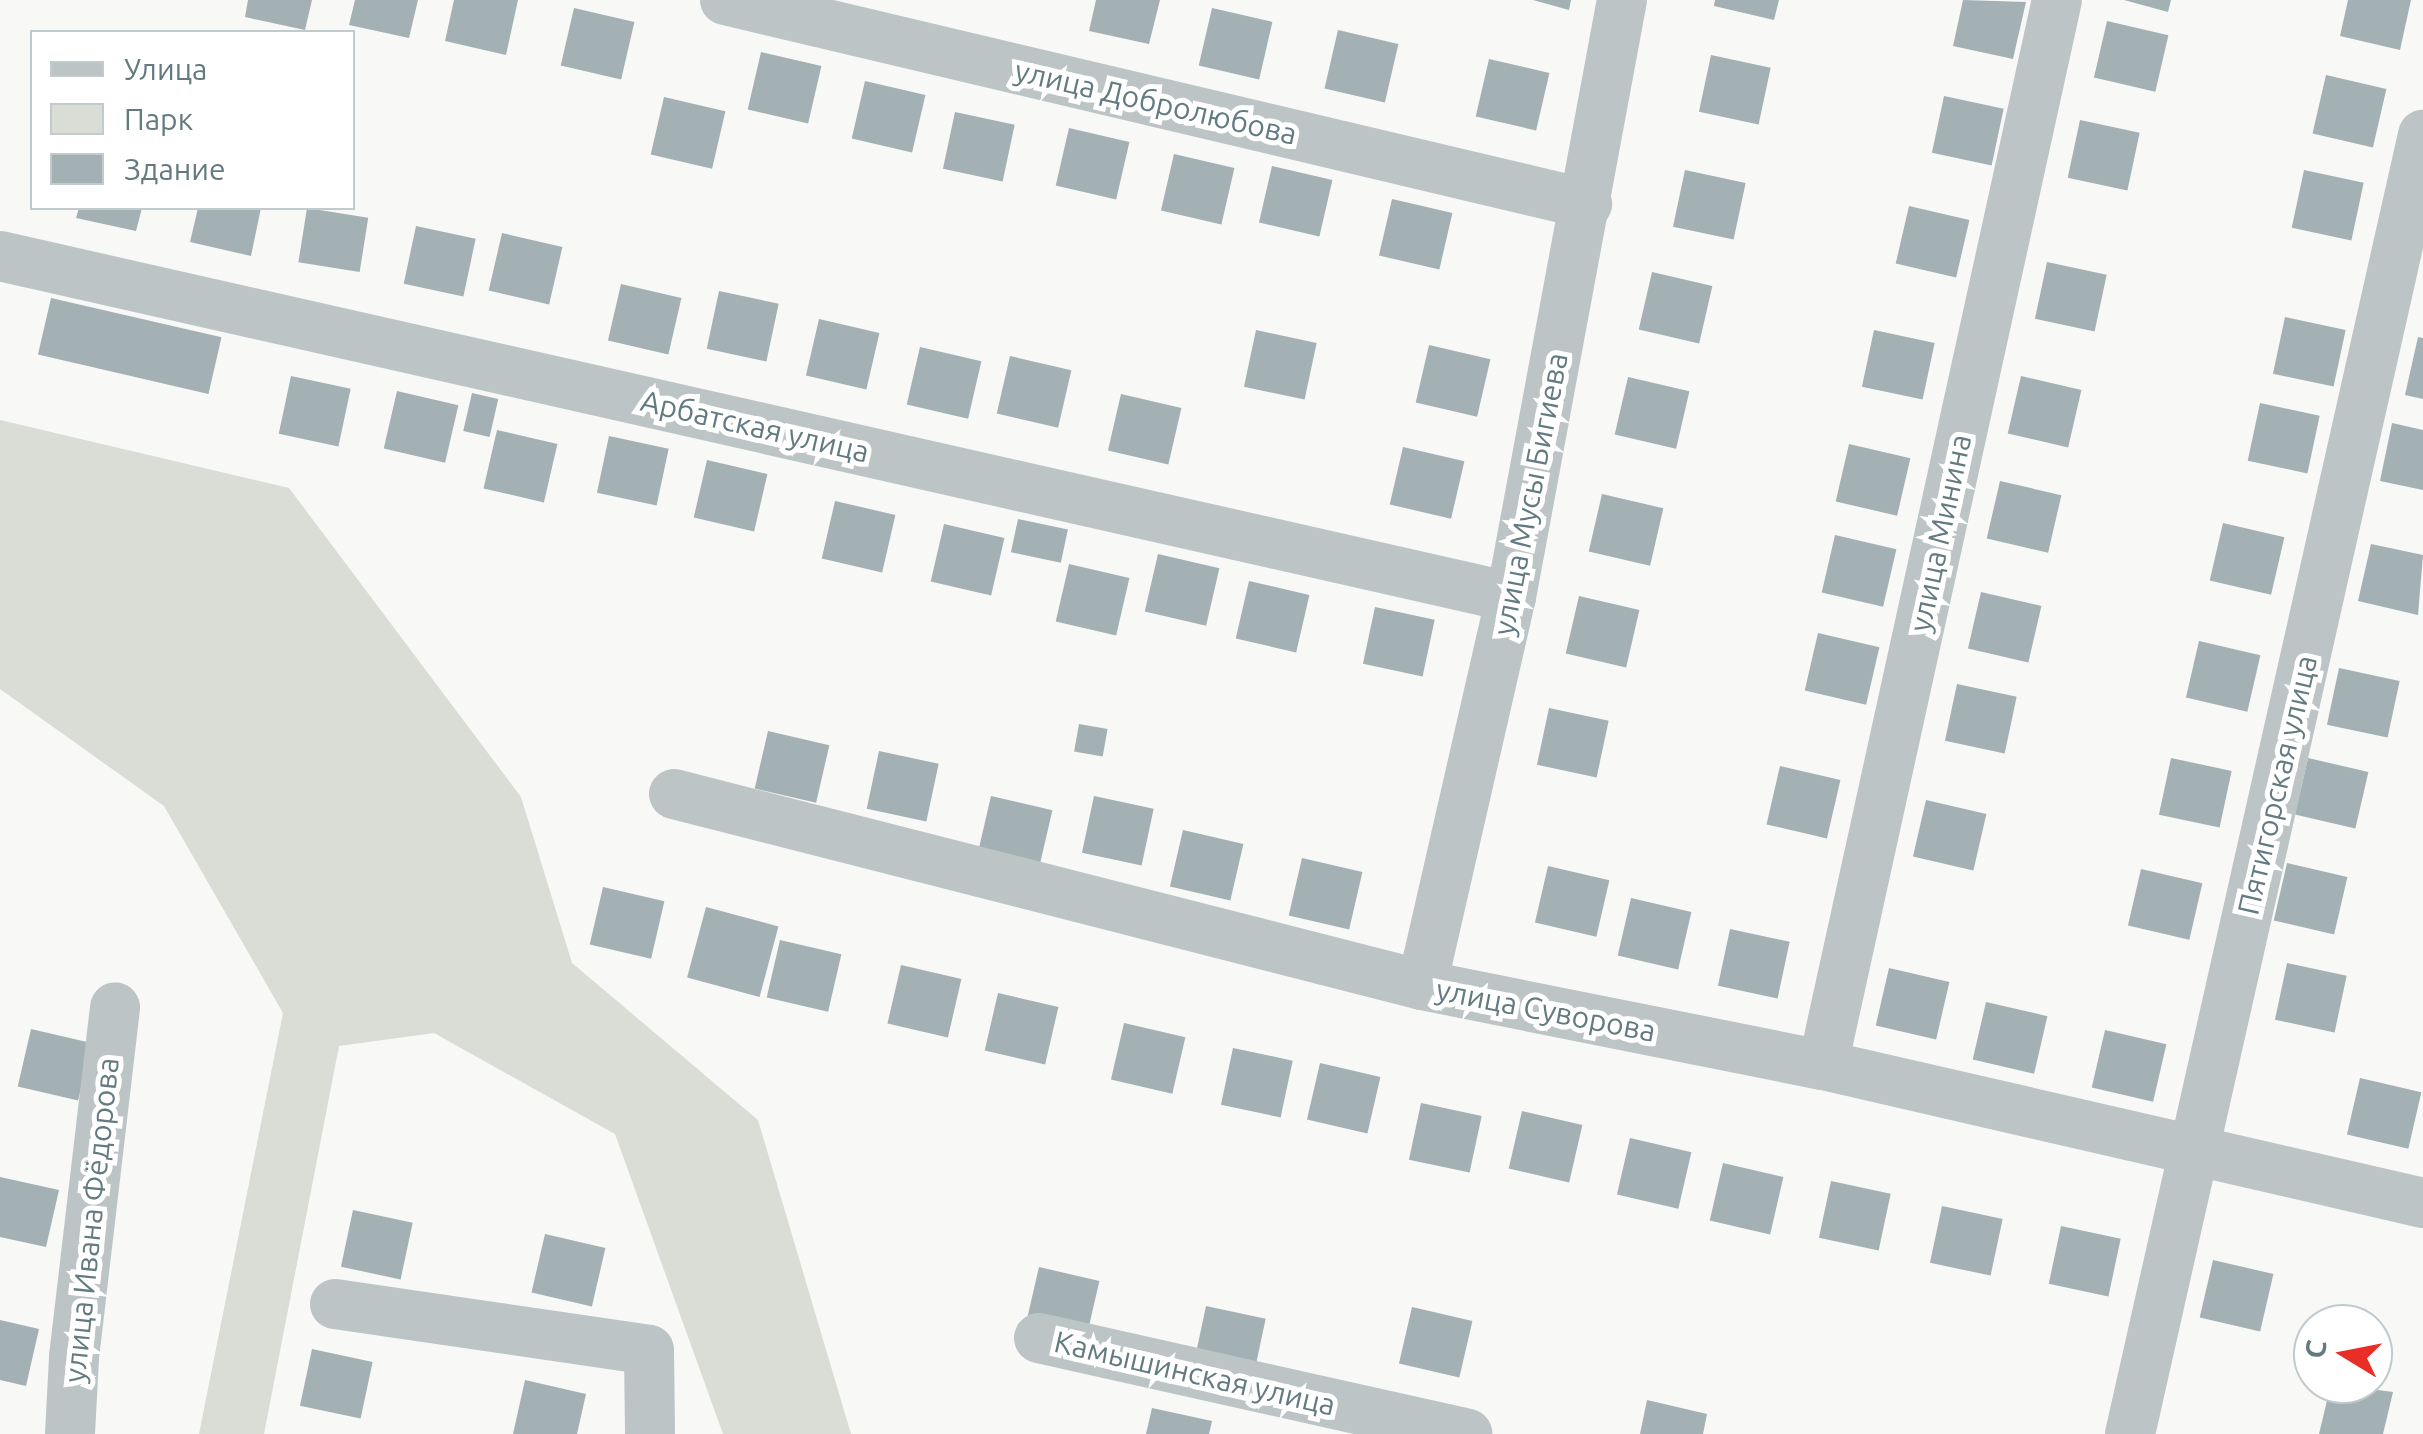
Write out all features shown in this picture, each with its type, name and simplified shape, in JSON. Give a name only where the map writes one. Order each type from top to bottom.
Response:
[{"type":"street","name":"улица Добролюбова","points":[[725,0],[1587,204]]},
{"type":"street","name":"улица Мусы Бигиева","points":[[1422,985],[1511,597],[1622,0]]},
{"type":"street","name":"улица Минина","points":[[1823,1065],[2057,0]]},
{"type":"street","name":"Пятигорская улица","points":[[2130,1434],[2423,135]]},
{"type":"street","name":"Арбатская улица","points":[[0,256],[1511,597]]},
{"type":"street","name":"улица Суворова","points":[[674,794],[1422,985],[1823,1065],[2423,1203]]},
{"type":"street","name":"улица Ивана Фёдорова","points":[[70,1434],[74,1357],[116,1007]]},
{"type":"street","points":[[334,1304],[649,1350],[650,1434]]},
{"type":"street","name":"Камышинская улица","points":[[1039,1338],[1467,1434]]},
{"type":"green space","points":[[0,420],[289,488],[521,797],[572,963],[758,1120],[851,1434],[723,1434],[615,1134],[434,1033],[339,1046],[264,1434],[199,1434],[283,1013],[164,806],[0,689]]},
{"type":"building","points":[[248,0],[312,0],[305,30],[245,17]]},
{"type":"building","points":[[355,0],[418,0],[409,38],[349,25]]},
{"type":"building","points":[[454,0],[518,0],[506,55],[445,41]]},
{"type":"building","points":[[1096,0],[1160,0],[1149,44],[1089,31]]},
{"type":"building","points":[[1533,0],[1571,0],[1569,10]]},
{"type":"building","points":[[1715,0],[1779,0],[1774,20],[1714,6]]},
{"type":"building","points":[[1963,0],[2026,2],[2013,59],[1953,46]]},
{"type":"building","points":[[2124,0],[2171,0],[2168,12]]},
{"type":"building","points":[[2348,0],[2411,0],[2400,50],[2340,36]]},
{"type":"building","points":[[574,8],[634,22],[621,79],[561,65]]},
{"type":"building","points":[[1212,8],[1272,22],[1259,79],[1199,65]]},
{"type":"building","points":[[2107,21],[2168,35],[2155,92],[2094,78]]},
{"type":"building","points":[[1338,30],[1398,44],[1385,102],[1325,88]]},
{"type":"building","points":[[761,52],[821,66],[808,123],[748,109]]},
{"type":"building","points":[[1711,55],[1771,68],[1759,124],[1699,112]]},
{"type":"building","points":[[1489,59],[1549,73],[1536,130],[1476,116]]},
{"type":"building","points":[[2326,75],[2386,89],[2373,147],[2313,133]]},
{"type":"building","points":[[865,81],[925,95],[912,152],[852,138]]},
{"type":"building","points":[[1944,96],[2004,109],[1992,165],[1932,153]]},
{"type":"building","points":[[664,97],[725,111],[712,169],[651,154]]},
{"type":"building","points":[[955,112],[1015,125],[1003,181],[943,169]]},
{"type":"building","points":[[2080,120],[2140,133],[2127,190],[2068,178]]},
{"type":"building","points":[[1069,128],[1129,142],[1116,199],[1056,185]]},
{"type":"building","points":[[1174,154],[1234,168],[1221,224],[1161,211]]},
{"type":"building","points":[[1272,166],[1332,180],[1319,236],[1259,223]]},
{"type":"building","points":[[1685,170],[1746,183],[1734,240],[1673,227]]},
{"type":"building","points":[[2304,170],[2364,183],[2351,240],[2292,228]]},
{"type":"building","points":[[1392,199],[1452,213],[1439,269],[1379,256]]},
{"type":"building","points":[[1909,206],[1969,220],[1956,277],[1896,263]]},
{"type":"building","points":[[78,210],[141,210],[136,231],[76,218]]},
{"type":"building","points":[[198,210],[261,210],[251,256],[190,242]]},
{"type":"building","points":[[307,210],[368,218],[360,272],[298,262]]},
{"type":"building","points":[[416,226],[476,239],[463,296],[404,284]]},
{"type":"building","points":[[502,233],[562,247],[549,304],[489,290]]},
{"type":"building","points":[[2047,262],[2107,275],[2095,331],[2035,319]]},
{"type":"building","points":[[1652,272],[1712,286],[1699,343],[1639,329]]},
{"type":"building","points":[[621,284],[681,298],[668,354],[608,341]]},
{"type":"building","points":[[719,291],[779,304],[766,361],[707,349]]},
{"type":"building","points":[[51,298],[222,337],[208,394],[38,355]]},
{"type":"building","points":[[2285,317],[2346,330],[2334,387],[2273,374]]},
{"type":"building","points":[[819,319],[879,333],[866,389],[806,376]]},
{"type":"building","points":[[1256,330],[1317,343],[1305,400],[1244,387]]},
{"type":"building","points":[[1874,330],[1935,343],[1923,400],[1862,387]]},
{"type":"building","points":[[2418,337],[2423,338],[2423,399],[2405,395]]},
{"type":"building","points":[[1429,345],[1490,359],[1477,417],[1416,402]]},
{"type":"building","points":[[920,347],[981,361],[968,419],[907,404]]},
{"type":"building","points":[[1010,356],[1071,370],[1058,428],[997,413]]},
{"type":"building","points":[[291,376],[351,389],[338,446],[279,434]]},
{"type":"building","points":[[2021,376],[2081,390],[2068,447],[2008,433]]},
{"type":"building","points":[[1628,377],[1689,391],[1676,449],[1615,434]]},
{"type":"building","points":[[397,391],[458,405],[445,463],[384,448]]},
{"type":"building","points":[[472,393],[498,399],[490,437],[463,431]]},
{"type":"building","points":[[1121,394],[1181,408],[1168,464],[1108,451]]},
{"type":"building","points":[[2260,403],[2320,416],[2307,473],[2248,461]]},
{"type":"building","points":[[2392,423],[2423,430],[2423,490],[2380,481]]},
{"type":"building","points":[[497,430],[557,444],[544,502],[484,488]]},
{"type":"building","points":[[609,436],[669,449],[657,505],[597,493]]},
{"type":"building","points":[[1849,444],[1910,458],[1897,516],[1836,501]]},
{"type":"building","points":[[1403,447],[1464,461],[1451,519],[1390,504]]},
{"type":"building","points":[[707,460],[767,474],[754,531],[694,517]]},
{"type":"building","points":[[2000,481],[2061,495],[2048,553],[1987,538]]},
{"type":"building","points":[[1602,494],[1663,508],[1650,566],[1589,551]]},
{"type":"building","points":[[835,501],[895,515],[882,572],[822,558]]},
{"type":"building","points":[[1018,519],[1068,530],[1061,563],[1011,552]]},
{"type":"building","points":[[2223,523],[2284,537],[2271,595],[2210,580]]},
{"type":"building","points":[[944,524],[1004,538],[991,595],[931,581]]},
{"type":"building","points":[[1835,535],[1896,549],[1883,607],[1822,592]]},
{"type":"building","points":[[2371,544],[2423,555],[2418,615],[2358,601]]},
{"type":"building","points":[[1158,554],[1219,568],[1206,626],[1145,611]]},
{"type":"building","points":[[1069,564],[1129,578],[1116,635],[1056,621]]},
{"type":"building","points":[[1249,581],[1309,595],[1296,652],[1236,638]]},
{"type":"building","points":[[1981,592],[2041,606],[2028,662],[1968,649]]},
{"type":"building","points":[[1579,596],[1639,610],[1626,667],[1566,653]]},
{"type":"building","points":[[1375,607],[1435,620],[1423,676],[1363,664]]},
{"type":"building","points":[[1818,633],[1879,647],[1866,705],[1805,690]]},
{"type":"building","points":[[2199,641],[2260,655],[2247,712],[2186,698]]},
{"type":"building","points":[[2339,668],[2400,681],[2388,738],[2327,725]]},
{"type":"building","points":[[1957,684],[2017,697],[2005,753],[1945,741]]},
{"type":"building","points":[[1549,708],[1609,721],[1597,777],[1537,765]]},
{"type":"building","points":[[1079,724],[1108,729],[1103,757],[1074,752]]},
{"type":"building","points":[[768,731],[829,745],[816,803],[755,788]]},
{"type":"building","points":[[879,751],[939,764],[926,821],[867,809]]},
{"type":"building","points":[[2171,758],[2232,771],[2220,828],[2159,815]]},
{"type":"building","points":[[2308,758],[2368,772],[2355,828],[2295,815]]},
{"type":"building","points":[[1780,766],[1840,780],[1827,838],[1767,824]]},
{"type":"building","points":[[991,796],[1052,810],[1039,868],[978,853]]},
{"type":"building","points":[[1094,796],[1154,809],[1142,865],[1082,853]]},
{"type":"building","points":[[1926,800],[1986,814],[1973,870],[1913,857]]},
{"type":"building","points":[[1183,830],[1243,844],[1230,900],[1170,887]]},
{"type":"building","points":[[1302,858],[1362,872],[1349,929],[1289,915]]},
{"type":"building","points":[[2287,863],[2347,877],[2334,934],[2274,920]]},
{"type":"building","points":[[1548,866],[1609,880],[1596,937],[1535,923]]},
{"type":"building","points":[[2141,869],[2202,883],[2189,940],[2128,926]]},
{"type":"building","points":[[603,887],[664,901],[651,959],[590,944]]},
{"type":"building","points":[[1631,898],[1691,912],[1678,969],[1618,955]]},
{"type":"building","points":[[706,907],[778,926],[760,997],[687,978]]},
{"type":"building","points":[[1730,929],[1790,942],[1778,998],[1718,986]]},
{"type":"building","points":[[780,940],[841,954],[828,1012],[767,997]]},
{"type":"building","points":[[2287,963],[2347,976],[2335,1032],[2275,1020]]},
{"type":"building","points":[[901,965],[961,979],[948,1037],[888,1023]]},
{"type":"building","points":[[1889,968],[1949,982],[1936,1039],[1876,1025]]},
{"type":"building","points":[[998,993],[1058,1007],[1045,1064],[985,1050]]},
{"type":"building","points":[[1986,1002],[2047,1016],[2034,1074],[1973,1059]]},
{"type":"building","points":[[1124,1023],[1185,1037],[1172,1094],[1111,1080]]},
{"type":"building","points":[[31,1029],[91,1043],[78,1100],[18,1086]]},
{"type":"building","points":[[2105,1030],[2166,1044],[2153,1102],[2092,1087]]},
{"type":"building","points":[[1233,1048],[1293,1061],[1281,1117],[1221,1105]]},
{"type":"building","points":[[1320,1063],[1380,1077],[1367,1133],[1307,1120]]},
{"type":"building","points":[[2360,1078],[2421,1092],[2408,1149],[2347,1135]]},
{"type":"building","points":[[1421,1103],[1482,1116],[1470,1173],[1409,1160]]},
{"type":"building","points":[[1522,1111],[1582,1125],[1569,1182],[1509,1168]]},
{"type":"building","points":[[1630,1138],[1691,1152],[1678,1209],[1617,1195]]},
{"type":"building","points":[[1723,1163],[1783,1177],[1770,1234],[1710,1220]]},
{"type":"building","points":[[0,1177],[59,1190],[46,1247],[0,1237]]},
{"type":"building","points":[[1831,1181],[1891,1194],[1879,1250],[1819,1238]]},
{"type":"building","points":[[1942,1206],[2003,1219],[1991,1276],[1930,1263]]},
{"type":"building","points":[[353,1210],[413,1223],[401,1279],[341,1267]]},
{"type":"building","points":[[2061,1226],[2121,1239],[2108,1296],[2049,1284]]},
{"type":"building","points":[[545,1234],[605,1248],[592,1306],[532,1292]]},
{"type":"building","points":[[2213,1260],[2273,1274],[2260,1331],[2200,1317]]},
{"type":"building","points":[[1039,1267],[1099,1281],[1086,1339],[1026,1325]]},
{"type":"building","points":[[1206,1306],[1266,1319],[1254,1375],[1194,1363]]},
{"type":"building","points":[[1412,1307],[1472,1321],[1459,1377],[1399,1364]]},
{"type":"building","points":[[0,1320],[39,1329],[26,1386],[0,1380]]},
{"type":"building","points":[[312,1349],[373,1362],[361,1419],[300,1406]]},
{"type":"building","points":[[525,1380],[586,1394],[577,1434],[513,1434]]},
{"type":"building","points":[[1647,1400],[1707,1414],[1703,1434],[1640,1434]]},
{"type":"building","points":[[2326,1404],[2390,1404],[2383,1434],[2319,1434]]},
{"type":"building","points":[[1152,1408],[1212,1421],[1209,1434],[1146,1434]]}]
